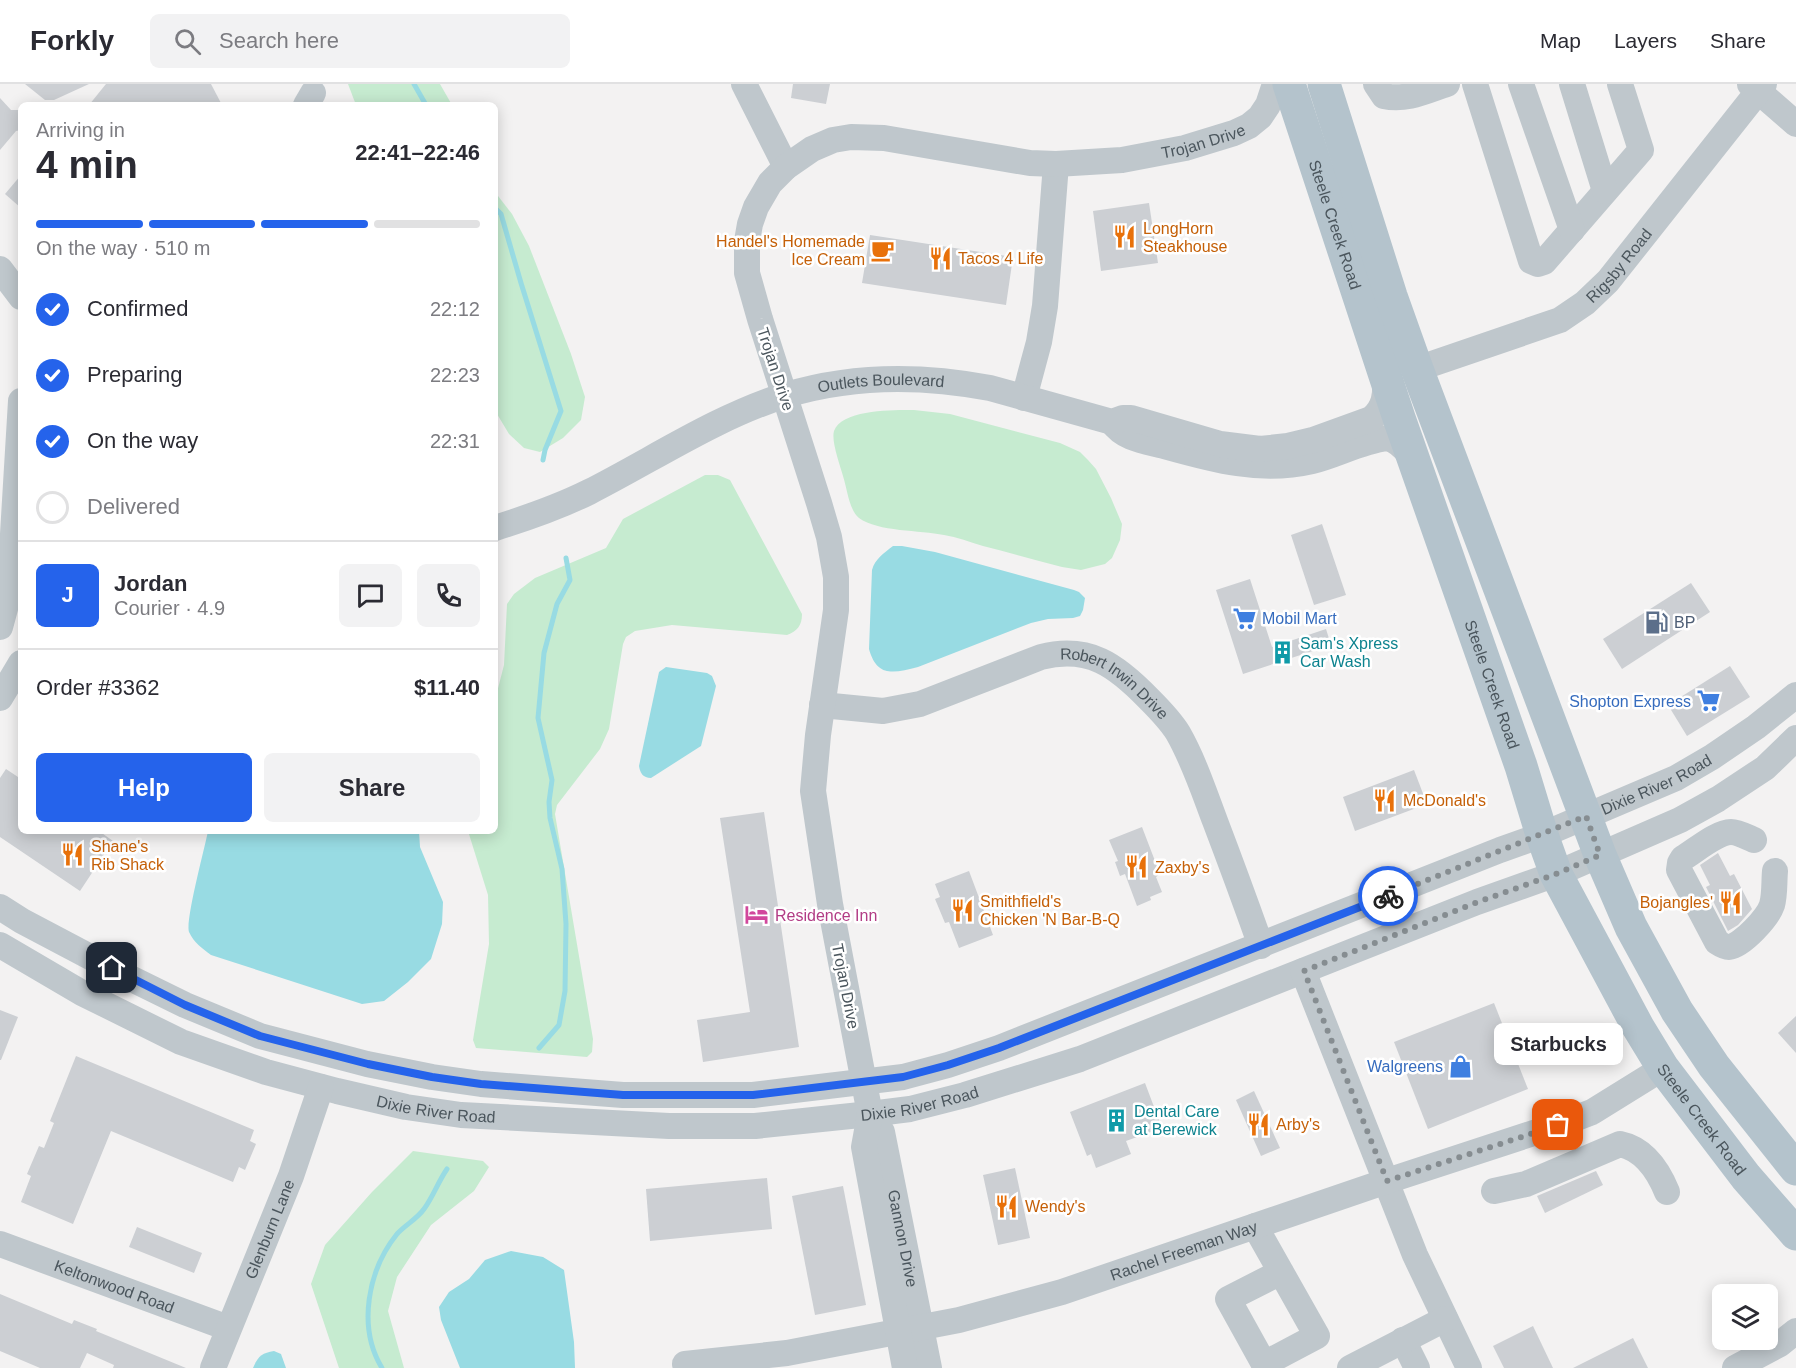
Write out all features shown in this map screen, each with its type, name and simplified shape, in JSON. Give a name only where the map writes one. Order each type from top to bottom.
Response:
[{"type":"main road","name":"Steele Creek Road","points":[[1289,84],[1351,277],[1521,766],[1556,874],[1638,1027],[1663,1068],[1746,1177],[1796,1234]]},
{"type":"main road","name":"Steele Creek Road","points":[[1324,84],[1391,296],[1417,369],[1600,855],[1631,927],[1677,1011],[1714,1066],[1796,1169]]},
{"type":"main road","points":[[1351,277],[1371,285],[1403,369],[1409,372],[1417,369]]},
{"type":"street","points":[[744,84],[786,167]]},
{"type":"street","name":"Trojan Drive","points":[[867,1099],[830,904],[813,791],[818,735],[836,610],[836,577],[825,525],[750,283],[746,254],[747,241],[756,207],[770,183],[786,167],[801,155],[824,143],[842,138],[894,139],[1030,163],[1096,162],[1146,156],[1210,141],[1234,134],[1250,126],[1268,105],[1275,84]]},
{"type":"street","points":[[1376,84],[1384,96],[1397,99],[1420,94],[1447,84]]},
{"type":"street","points":[[1475,84],[1531,261],[1538,264],[1544,262],[1641,150],[1620,84]]},
{"type":"street","points":[[1521,84],[1572,230]]},
{"type":"street","points":[[1572,84],[1605,191]]},
{"type":"street","points":[[1758,86],[1796,124]]},
{"type":"street","name":"Rigsby Road","points":[[1417,369],[1560,320],[1585,303],[1608,281],[1758,86]]},
{"type":"street","points":[[1024,398],[1039,342],[1045,306],[1056,164]]},
{"type":"street","points":[[0,269],[18,293]]},
{"type":"street","name":"Outlets Boulevard","points":[[1112,422],[1131,418],[1220,444],[1244,448],[1288,446],[1313,441],[1371,419],[1378,413],[1384,399],[1385,375]]},
{"type":"street","name":"Outlets Boulevard","points":[[498,527],[586,493],[721,422],[785,396],[826,386],[871,379],[938,380],[969,384],[1112,422],[1122,434],[1236,464],[1285,466],[1314,461],[1387,438],[1402,446],[1412,457]]},
{"type":"street","points":[[0,627],[7,601],[18,441]]},
{"type":"street","name":"Robert Irwin Drive","points":[[822,705],[883,711],[920,704],[1048,655],[1073,653],[1099,659],[1112,666],[1162,712],[1177,732],[1200,779],[1261,946]]},
{"type":"street","points":[[0,698],[18,668]]},
{"type":"street","name":"Dixie River Road","points":[[0,945],[82,993],[181,1042],[266,1072],[321,1087],[406,1107],[461,1115],[669,1126],[755,1126],[867,1099],[903,1077],[999,1048],[1542,835],[1676,778],[1793,703]]},
{"type":"street","name":"Dixie River Road","points":[[0,907],[22,921],[185,1005],[260,1036],[318,1052],[432,1077],[481,1084],[623,1095],[753,1095],[867,1099],[910,1109],[965,1095],[1080,1059],[1487,898],[1556,874],[1680,820],[1718,800],[1765,768],[1796,738]]},
{"type":"street","points":[[1754,840],[1734,832],[1727,832],[1683,858],[1680,863],[1679,870],[1717,942],[1731,947],[1761,924],[1772,905],[1775,872]]},
{"type":"street","points":[[1304,971],[1415,1255],[1469,1368]]},
{"type":"street","name":"Rachel Freeman Way","points":[[685,1364],[787,1353],[959,1320],[1062,1292],[1568,1121],[1592,1112],[1663,1068]]},
{"type":"street","name":"Glenburn Lane","points":[[213,1368],[291,1176],[321,1087]]},
{"type":"street","name":"Gannon Drive","points":[[867,1099],[864,1147],[910,1329],[929,1368]]},
{"type":"street","points":[[1494,1191],[1526,1184],[1620,1144],[1631,1146],[1643,1155],[1660,1176],[1667,1192]]},
{"type":"street","points":[[1255,1226],[1281,1272]]},
{"type":"street","name":"Keltonwood Road","points":[[0,1244],[228,1328]]},
{"type":"street","points":[[1351,1368],[1396,1352],[1445,1319]]},
{"type":"street","name":"Gannon Drive","points":[[905,1368],[910,1329]]},
{"type":"street","points":[[1736,1368],[1780,1344],[1796,1331]]},
{"type":"street","points":[[1396,1352],[1417,1368]]},
{"type":"green space","points":[[348,84],[440,84],[450,102],[355,102]]},
{"type":"green space","points":[[498,196],[512,214],[529,246],[571,354],[585,397],[581,420],[563,438],[540,452],[524,448],[509,434],[498,416]]},
{"type":"green space","points":[[914,410],[950,414],[1060,443],[1080,452],[1096,469],[1122,524],[1120,540],[1112,558],[1105,564],[1081,570],[1062,567],[954,537],[877,526],[859,518],[849,498],[835,447],[834,431],[847,418],[858,415],[870,412]]},
{"type":"green space","points":[[705,475],[718,475],[730,480],[802,614],[802,618],[796,630],[787,635],[672,625],[635,631],[626,637],[609,729],[600,749],[557,805],[555,814],[593,1039],[592,1052],[587,1057],[476,1048],[473,1040],[489,944],[488,895],[469,834],[498,834],[498,688],[504,665],[507,604],[514,594],[535,578],[606,548],[623,519]]},
{"type":"green space","points":[[413,1151],[483,1161],[489,1167],[474,1191],[431,1225],[397,1277],[388,1311],[404,1368],[339,1368],[311,1284],[325,1245],[372,1192]]},
{"type":"water","points":[[893,546],[935,552],[1074,590],[1085,598],[1083,610],[1080,616],[1073,618],[1048,619],[1031,623],[918,667],[894,672],[882,669],[872,658],[869,649],[872,570],[878,559]]},
{"type":"water","points":[[666,667],[707,673],[712,676],[716,686],[701,746],[648,778],[642,775],[639,766],[659,672]]},
{"type":"water","points":[[207,834],[419,834],[420,847],[443,902],[442,924],[431,959],[408,982],[384,1001],[362,1004],[211,955],[198,945],[189,932],[192,899]]},
{"type":"water","points":[[511,1251],[543,1257],[564,1270],[574,1342],[575,1368],[460,1368],[441,1320],[439,1307],[449,1292],[469,1279],[485,1260]]},
{"type":"water","points":[[274,1351],[281,1354],[286,1368],[253,1368],[261,1356]]},
{"type":"building","points":[[25,84],[89,84],[54,100],[45,100]]},
{"type":"building","points":[[106,84],[211,84],[220,102],[91,102]]},
{"type":"building","points":[[793,84],[830,84],[826,104],[791,98]]},
{"type":"building","points":[[0,98],[11,110],[18,110],[18,131],[0,150]]},
{"type":"building","points":[[18,179],[18,205],[5,194]]},
{"type":"building","name":"LongHorn Steakhouse","points":[[1149,203],[1158,263],[1101,271],[1093,211]]},
{"type":"building","points":[[870,235],[1013,257],[1006,305],[862,283]]},
{"type":"building","points":[[1322,524],[1346,595],[1314,605],[1291,535]]},
{"type":"building","name":"Mobil Mart","points":[[1250,579],[1272,647],[1326,629],[1331,645],[1243,674],[1216,590]]},
{"type":"building","points":[[1691,583],[1710,612],[1622,669],[1603,639]]},
{"type":"building","name":"Shopton Express","points":[[1730,666],[1750,697],[1687,736],[1668,705]]},
{"type":"building","points":[[6,769],[18,777],[18,834],[103,834],[113,841],[80,891],[0,837],[0,778]]},
{"type":"building","name":"McDonald's","points":[[1414,770],[1427,804],[1355,831],[1343,797]]},
{"type":"building","name":"Residence Inn","points":[[764,812],[799,1047],[703,1062],[697,1020],[750,1012],[720,818]]},
{"type":"building","name":"Zaxby's","points":[[1142,827],[1160,874],[1156,877],[1162,892],[1137,906],[1125,874],[1120,876],[1115,862],[1118,861],[1109,840]]},
{"type":"building","name":"Bojangles'","points":[[1718,853],[1730,876],[1734,874],[1752,909],[1738,925],[1728,931],[1706,887],[1710,885],[1700,865]]},
{"type":"building","name":"Smithfield's Chicken 'N Bar-B-Q","points":[[969,871],[993,935],[959,948],[949,922],[945,923],[935,899],[940,897],[935,884]]},
{"type":"building","name":"Walgreens","points":[[1494,1003],[1528,1089],[1428,1129],[1394,1042]]},
{"type":"building","points":[[0,1010],[18,1017],[1,1060],[0,1060]]},
{"type":"building","points":[[1796,1016],[1796,1053],[1778,1033]]},
{"type":"building","points":[[76,1056],[254,1130],[250,1141],[256,1144],[245,1170],[239,1167],[233,1182],[111,1131],[73,1224],[21,1202],[31,1176],[27,1174],[39,1146],[44,1148],[54,1123],[50,1121]]},
{"type":"building","name":"Dental Care at Berewick","points":[[1145,1083],[1162,1128],[1126,1141],[1131,1154],[1096,1168],[1091,1154],[1087,1156],[1070,1112]]},
{"type":"building","name":"Arby's","points":[[1254,1091],[1280,1148],[1261,1156],[1236,1100]]},
{"type":"building","name":"Wendy's","points":[[1015,1168],[1030,1238],[998,1245],[983,1175]]},
{"type":"building","points":[[1596,1171],[1603,1185],[1545,1213],[1537,1196]]},
{"type":"building","points":[[767,1178],[772,1229],[650,1241],[646,1189]]},
{"type":"building","points":[[843,1186],[866,1305],[815,1315],[792,1196]]},
{"type":"building","points":[[137,1227],[202,1253],[194,1273],[129,1247]]},
{"type":"building","points":[[0,1294],[72,1324],[74,1320],[97,1329],[96,1331],[186,1368],[113,1368],[114,1365],[87,1353],[80,1368],[40,1368],[0,1351]]},
{"type":"building","points":[[1533,1326],[1553,1368],[1504,1368],[1493,1346]]},
{"type":"building","points":[[1633,1338],[1648,1368],[1573,1368]]},
{"type":"waterway","points":[[414,84],[424,102]]},
{"type":"waterway","points":[[498,211],[501,214],[561,411],[543,460]]},
{"type":"waterway","points":[[539,1048],[559,1025],[565,991],[566,924],[562,869],[550,818],[549,802],[552,780],[538,718],[544,653],[557,604],[570,580],[566,558]]},
{"type":"waterway","points":[[382,1368],[374,1352],[368,1317],[373,1281],[387,1248],[397,1234],[424,1209],[447,1169]]},
{"type":"way so far","points":[[1388,896],[1586,816],[1600,855],[1304,971],[1387,1181],[1558,1125]]},
{"type":"place","name":"LongHorn Steakhouse","points":[[1125,237]]},
{"type":"place","name":"Handel's Homemade Ice Cream","points":[[883,250]]},
{"type":"place","name":"Tacos 4 Life","points":[[940,258]]},
{"type":"place","name":"Mobil Mart","points":[[1244,618]]},
{"type":"place","name":"BP","points":[[1656,622]]},
{"type":"place","name":"Sam's Xpress Car Wash","points":[[1282,652]]},
{"type":"place","name":"Shopton Express","points":[[1709,701]]},
{"type":"place","name":"McDonald's","points":[[1385,800]]},
{"type":"place","name":"Shane's Rib Shack","points":[[73,855]]},
{"type":"place","name":"Zaxby's","points":[[1137,867]]},
{"type":"place","name":"Bojangles'","points":[[1731,902]]},
{"type":"place","name":"Smithfield's Chicken 'N Bar-B-Q","points":[[962,910]]},
{"type":"place","name":"Residence Inn","points":[[757,915]]},
{"type":"place","name":"Walgreens","points":[[1461,1066]]},
{"type":"place","name":"Dental Care at Berewick","points":[[1116,1120]]},
{"type":"place","name":"Arby's","points":[[1258,1124]]},
{"type":"place","name":"Starbucks","points":[[1558,1125]]},
{"type":"place","name":"Wendy's","points":[[1007,1206]]},
{"type":"route","points":[[112,968],[185,1005],[260,1036],[308,1050],[432,1077],[481,1084],[623,1095],[753,1095],[903,1077],[948,1065],[999,1048],[1388,896]]}]
